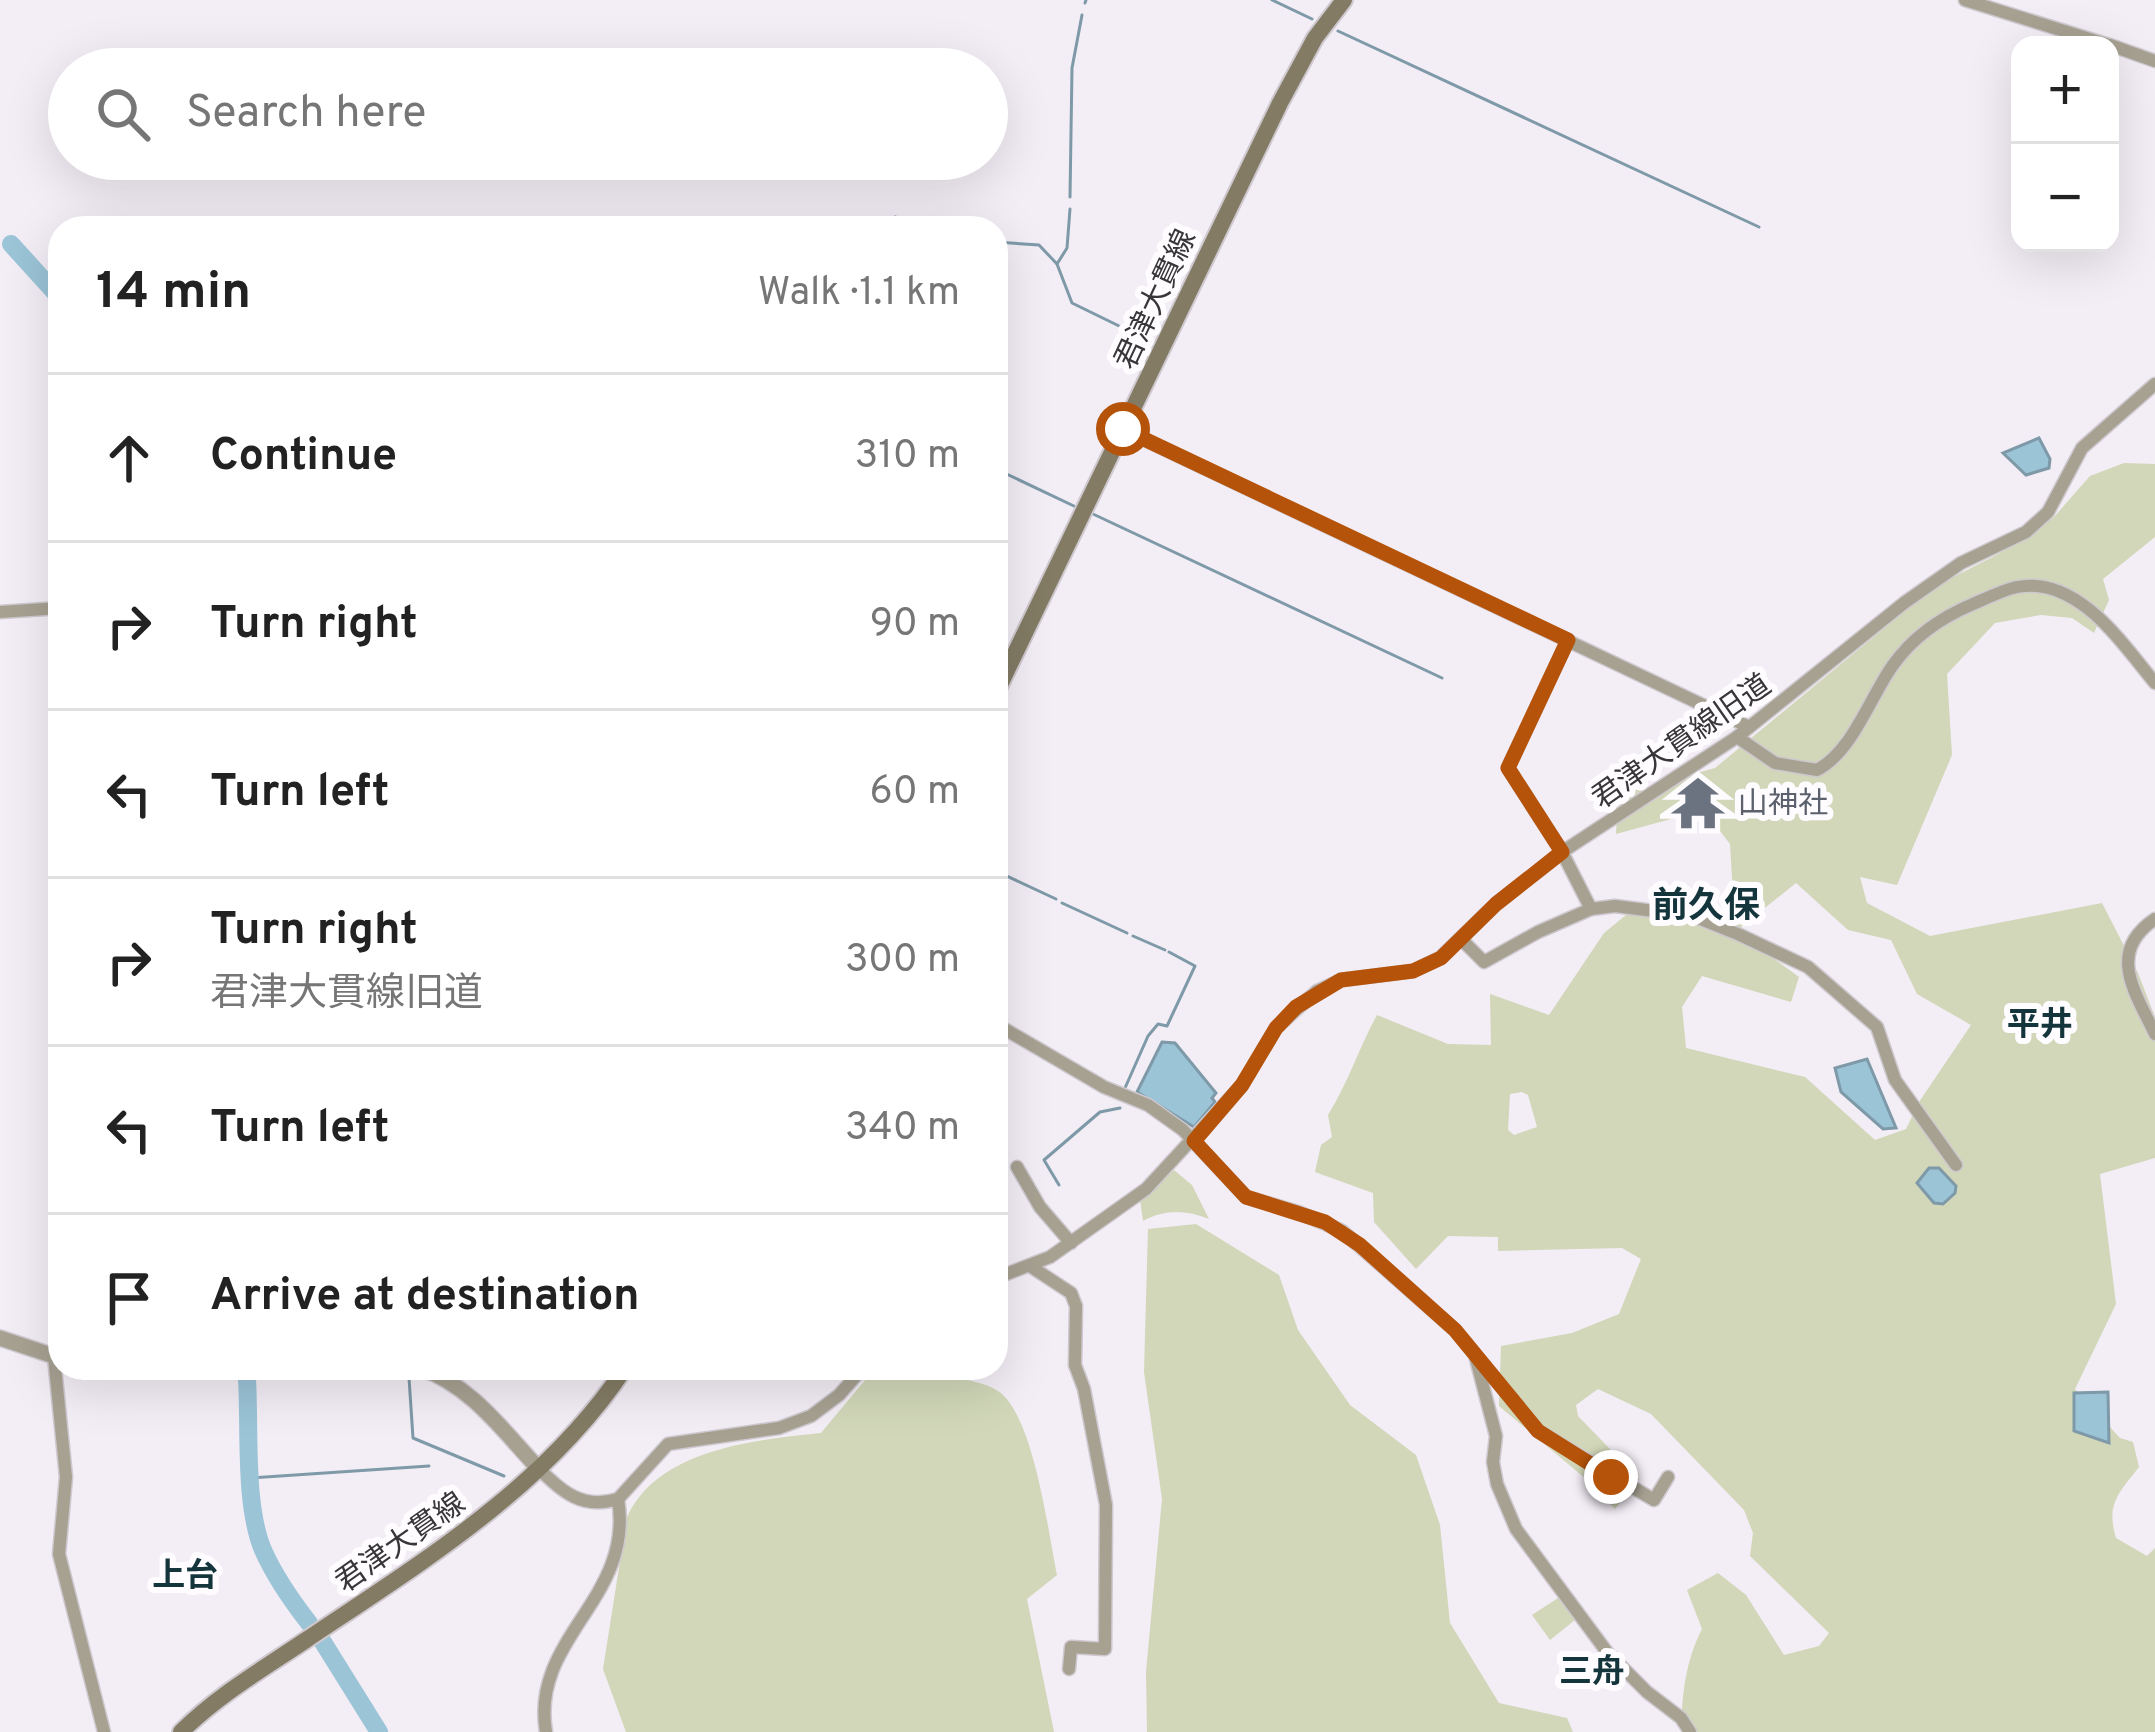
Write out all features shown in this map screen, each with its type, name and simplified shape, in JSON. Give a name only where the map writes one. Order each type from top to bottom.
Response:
[{"type":"main road","name":"君津大貫線","points":[[1008,668],[1280,103],[1315,38],[1344,0]]},
{"type":"main road","name":"君津大貫線","points":[[181,1732],[228,1692],[506,1502],[616,1380]]},
{"type":"street","points":[[1965,0],[2080,36]]},
{"type":"street","points":[[2119,48],[2155,61]]},
{"type":"street","name":"君津大貫線旧道","points":[[1008,1273],[1072,1243],[1146,1190],[1242,1085],[1276,1028],[1306,999],[1341,980],[1413,971],[1441,958],[1496,904],[1562,852],[1737,736],[1961,563],[2026,532],[2048,512],[2082,448],[2155,384]]},
{"type":"street","points":[[1123,429],[1749,727]]},
{"type":"street","points":[[1737,736],[1775,763],[1817,770],[1837,754],[1912,642],[1950,614],[2018,586],[2051,587],[2068,594],[2089,610],[2155,683]]},
{"type":"street","points":[[0,612],[48,609]]},
{"type":"street","points":[[1568,640],[1508,768],[1562,852],[1591,909]]},
{"type":"street","points":[[1461,939],[1484,962],[1538,932],[1591,909],[1615,905],[1693,916],[1808,967],[1877,1027],[1895,1080],[1956,1166]]},
{"type":"street","points":[[2155,919],[2133,937],[2127,952],[2128,973],[2155,1034]]},
{"type":"street","points":[[1008,1031],[1104,1088],[1148,1106],[1194,1141],[1246,1197],[1325,1222],[1360,1245],[1455,1330],[1538,1431],[1654,1500],[1668,1477]]},
{"type":"street","points":[[1017,1167],[1040,1207],[1072,1243]]},
{"type":"street","points":[[1030,1266],[1071,1293],[1076,1306],[1075,1365],[1106,1505],[1105,1649],[1071,1647],[1069,1669]]},
{"type":"street","points":[[0,1338],[48,1355]]},
{"type":"street","points":[[1476,1358],[1496,1436],[1497,1484],[1516,1529],[1607,1652],[1681,1718],[1690,1732]]},
{"type":"street","points":[[58,1380],[65,1477],[59,1554],[104,1732]]},
{"type":"street","points":[[441,1380],[479,1403],[564,1493],[584,1503],[617,1499],[668,1444],[779,1428],[811,1416],[852,1380]]},
{"type":"street","points":[[546,1732],[542,1706],[549,1674],[617,1557],[617,1499]]},
{"type":"green space","points":[[2124,463],[2155,464],[2155,537],[2103,579],[2109,600],[2094,633],[2072,618],[2041,615],[1995,623],[1947,674],[1952,755],[1897,885],[1860,877],[1867,903],[1930,936],[2102,903],[2155,1017],[2155,1158],[2100,1174],[2116,1304],[2075,1389],[2120,1438],[2133,1442],[2139,1467],[2120,1492],[2112,1516],[2116,1538],[2147,1556],[2155,1548],[2155,1732],[1681,1732],[1686,1679],[1702,1629],[1687,1590],[1718,1573],[1746,1595],[1784,1655],[1819,1646],[1829,1633],[1750,1556],[1753,1533],[1744,1510],[1651,1414],[1598,1389],[1576,1405],[1578,1416],[1639,1479],[1615,1509],[1499,1406],[1501,1346],[1572,1333],[1619,1314],[1641,1259],[1622,1248],[1498,1251],[1498,1237],[1448,1236],[1416,1269],[1374,1222],[1373,1193],[1315,1172],[1321,1145],[1332,1137],[1328,1115],[1377,1015],[1448,1044],[1491,1045],[1490,994],[1549,1015],[1604,933],[1626,915],[1734,911],[1730,844],[1704,810],[1616,834],[1618,795],[1715,768],[1934,587],[2000,553],[2053,518],[2090,476]],"holes":[[[1796,883],[1848,930],[1891,940],[1917,994],[1971,1025],[1906,1129],[1875,1140],[1805,1077],[1686,1048],[1682,1007],[1702,976],[1791,1002],[1799,977],[1736,931]],[[1510,1094],[1528,1095],[1537,1127],[1514,1135],[1508,1130]]]},
{"type":"green space","points":[[1174,1170],[1192,1185],[1209,1219],[1176,1212],[1143,1221],[1140,1199]]},
{"type":"green space","points":[[1196,1224],[1279,1275],[1298,1330],[1350,1405],[1416,1455],[1440,1525],[1450,1623],[1499,1703],[1567,1718],[1573,1732],[1147,1732],[1146,1672],[1162,1499],[1144,1372],[1148,1229]]},
{"type":"green space","points":[[865,1380],[969,1380],[998,1391],[1011,1404],[1038,1476],[1057,1575],[1027,1599],[1054,1732],[626,1732],[603,1669],[627,1517],[642,1494],[661,1476],[711,1452],[821,1433]]},
{"type":"green space","points":[[1558,1598],[1575,1620],[1550,1640],[1532,1615]]},
{"type":"water","points":[[2039,438],[2050,459],[2049,468],[2026,475],[2003,453]]},
{"type":"water","points":[[1162,1042],[1175,1043],[1216,1093],[1215,1102],[1194,1127],[1137,1092]]},
{"type":"water","points":[[1867,1059],[1896,1128],[1883,1129],[1841,1092],[1835,1068]]},
{"type":"water","points":[[1929,1168],[1939,1168],[1956,1186],[1943,1204],[1934,1203],[1917,1183]]},
{"type":"water","points":[[2108,1392],[2109,1443],[2074,1431],[2074,1393]]},
{"type":"waterway","points":[[1272,0],[1312,19]]},
{"type":"waterway","points":[[1070,197],[1072,68],[1082,15]]},
{"type":"waterway","points":[[1338,31],[1759,227]]},
{"type":"waterway","points":[[1008,243],[1039,245],[1057,264],[1067,248],[1070,209]]},
{"type":"waterway","points":[[11,244],[48,285]]},
{"type":"waterway","points":[[1057,264],[1072,303],[1156,344]]},
{"type":"waterway","points":[[1008,475],[1076,507]]},
{"type":"waterway","points":[[1093,514],[1442,678]]},
{"type":"waterway","points":[[1008,877],[1056,899]]},
{"type":"waterway","points":[[1062,903],[1127,933]]},
{"type":"waterway","points":[[1133,936],[1165,950]]},
{"type":"waterway","points":[[1125,1088],[1148,1036],[1158,1024],[1167,1026],[1195,966],[1169,952]]},
{"type":"waterway","points":[[1059,1185],[1044,1160],[1100,1112],[1120,1108]]},
{"type":"waterway","points":[[247,1380],[250,1489],[257,1532],[273,1570],[309,1623]]},
{"type":"waterway","points":[[409,1380],[413,1438],[504,1476]]},
{"type":"waterway","points":[[252,1478],[429,1466]]},
{"type":"waterway","points":[[321,1639],[379,1732]]},
{"type":"place","name":"山神社","points":[[1698,803]]},
{"type":"district","name":"前久保","points":[[1706,904]]},
{"type":"district","name":"平井","points":[[2040,1023]]},
{"type":"district","name":"上台","points":[[185,1574]]},
{"type":"district","name":"三舟","points":[[1592,1670]]},
{"type":"route","points":[[1123,429],[1568,640],[1508,768],[1562,852],[1496,904],[1441,958],[1413,971],[1341,980],[1296,1007],[1265,1043],[1242,1085],[1194,1141],[1246,1197],[1325,1222],[1360,1245],[1455,1330],[1538,1431],[1611,1477]]}]
